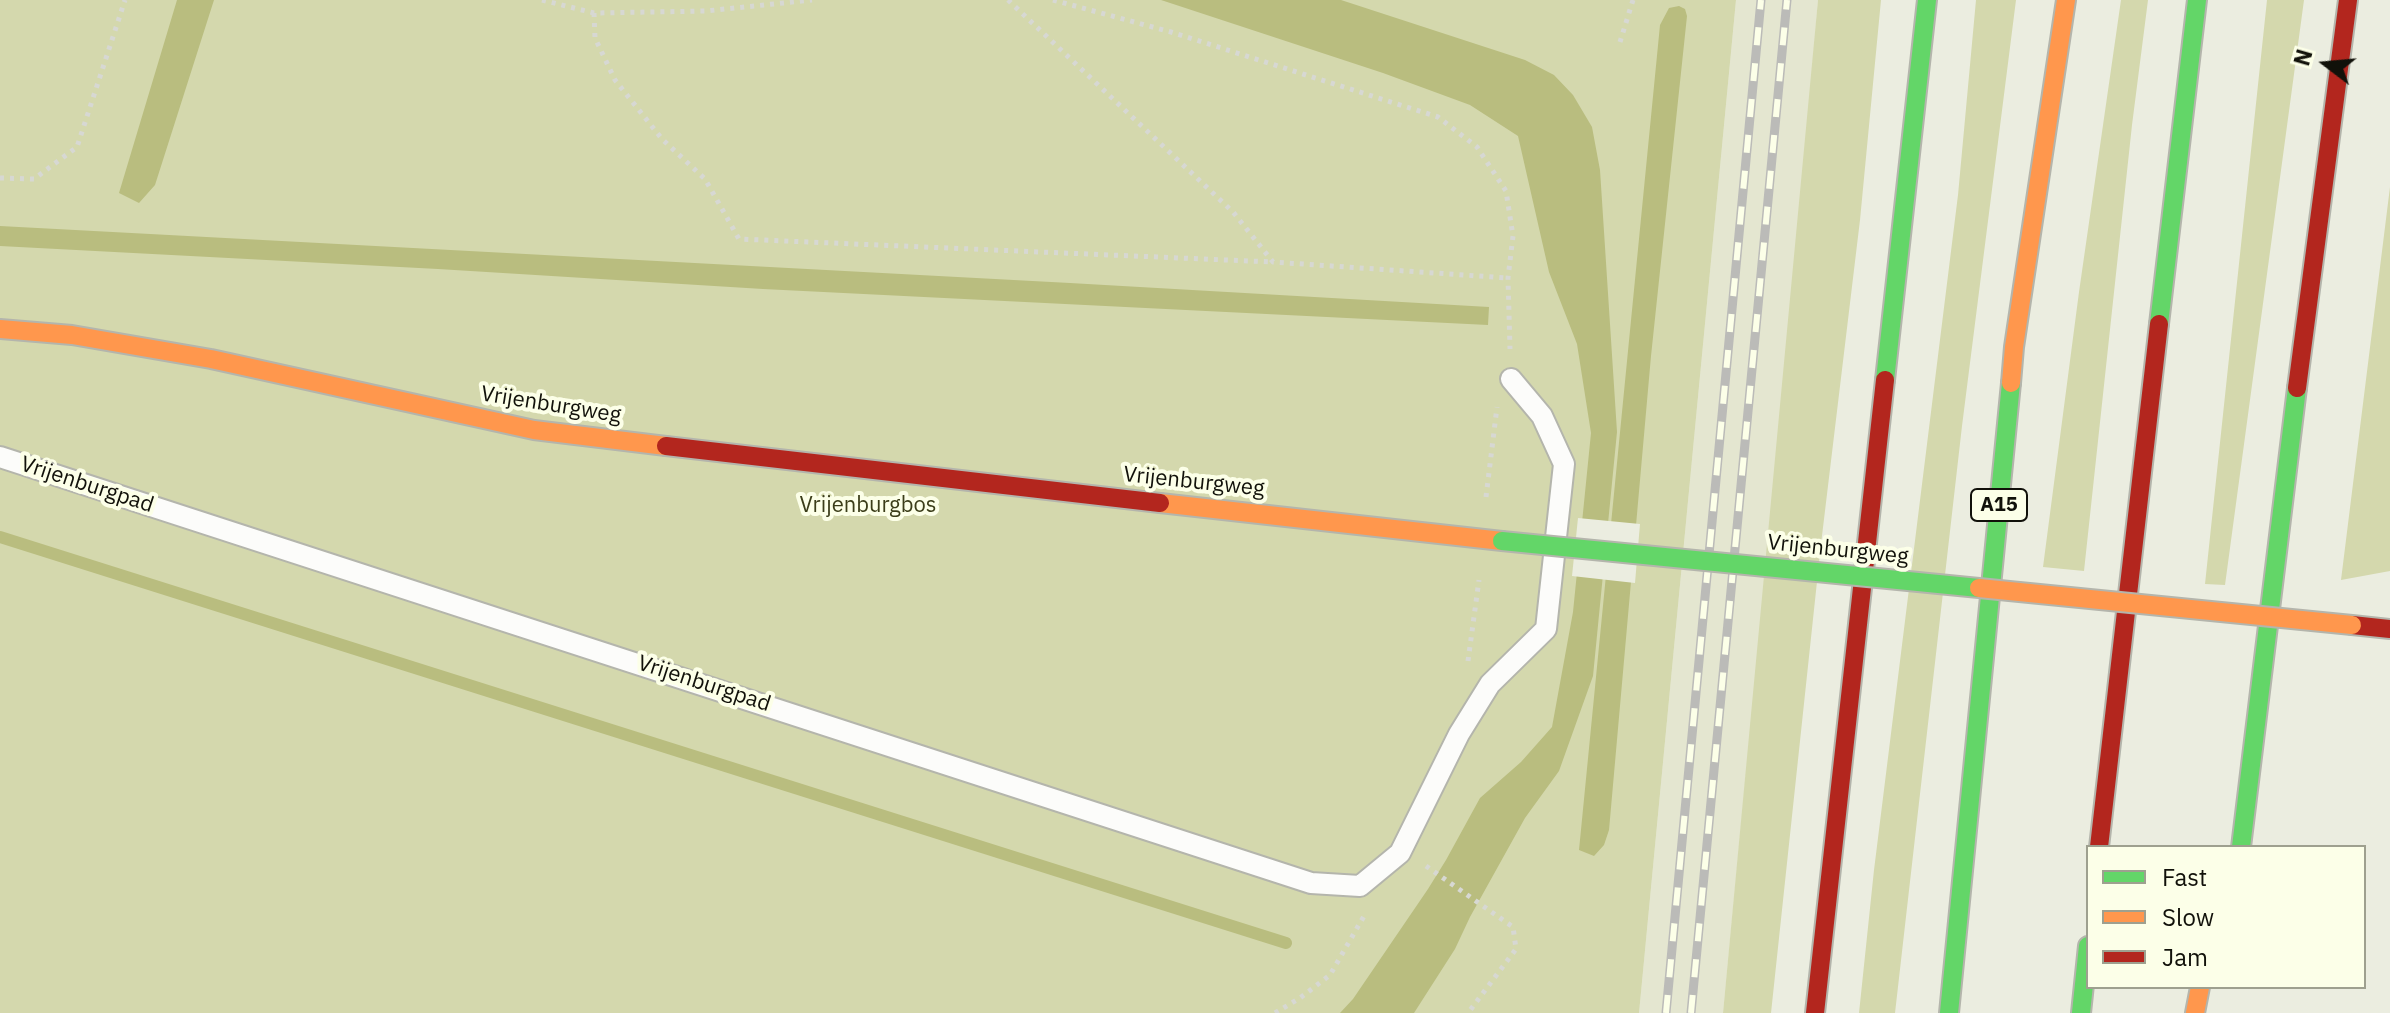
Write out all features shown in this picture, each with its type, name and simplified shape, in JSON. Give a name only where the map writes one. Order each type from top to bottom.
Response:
[{"type":"main road","points":[[1815,1013],[1927,0]]},
{"type":"main road","name":"A15","points":[[1949,1013],[2014,347],[2066,0]]},
{"type":"main road","points":[[2099,845],[2197,0]]},
{"type":"main road","points":[[2241,845],[2272,582],[2348,0]]},
{"type":"main road","name":"Vrijenburgweg","points":[[0,329],[72,335],[211,359],[534,430],[1502,541],[2390,629]]},
{"type":"main road","points":[[2225,845],[2272,582]]},
{"type":"main road","points":[[2081,1013],[2086,965]]},
{"type":"main road","points":[[2195,1013],[2200,989]]},
{"type":"lane","points":[[1400,853],[1459,734],[1490,684],[1546,629],[1564,464],[1542,416],[1511,379]]},
{"type":"lane","name":"Vrijenburgpad","points":[[0,457],[1311,883],[1360,886],[1400,853]]},
{"type":"path","points":[[0,178],[34,179],[77,147],[125,0]]},
{"type":"path","points":[[542,0],[594,13],[706,11],[812,0]]},
{"type":"path","points":[[1008,0],[1233,212],[1273,262]]},
{"type":"path","points":[[1053,0],[1171,32],[1438,117],[1477,147],[1506,191],[1513,236],[1508,278],[1511,379],[1497,405],[1485,512]]},
{"type":"path","points":[[1620,42],[1633,0]]},
{"type":"path","points":[[594,13],[595,38],[615,80],[662,139],[705,179],[739,239],[1273,262],[1508,278]]},
{"type":"path","points":[[1468,664],[1479,576]]},
{"type":"path","points":[[1400,853],[1433,870],[1513,927],[1516,949],[1468,1013]]},
{"type":"path","points":[[1275,1013],[1330,975],[1369,907]]},
{"type":"shaded area","points":[[177,0],[214,0],[155,185],[139,203],[119,193]]},
{"type":"shaded area","points":[[1161,0],[1341,0],[1525,60],[1554,75],[1573,95],[1592,127],[1600,170],[1617,432],[1593,676],[1559,771],[1525,818],[1455,949],[1414,1013],[1340,1013],[1353,999],[1428,889],[1480,798],[1521,762],[1552,727],[1573,612],[1591,433],[1577,344],[1549,272],[1518,136],[1470,105]]},
{"type":"shaded area","points":[[1736,0],[1818,0],[1800,213],[1723,1013],[1639,1013]]},
{"type":"shaded area","points":[[1679,6],[1685,9],[1687,16],[1651,356],[1609,830],[1604,845],[1594,856],[1579,850],[1660,25],[1669,8]]},
{"type":"shaded area","points":[[0,226],[1489,307],[1488,325],[763,289],[0,246]]},
{"type":"green space","name":"Vrijenburgbos","points":[[0,0],[1736,0],[1639,1013],[0,1013]]},
{"type":"green space","points":[[1818,0],[1881,0],[1860,220],[1821,544],[1771,1013],[1723,1013]]},
{"type":"green space","points":[[1976,0],[2016,0],[1962,426],[1895,1013],[1859,1013],[1958,195]]},
{"type":"green space","points":[[2121,0],[2148,0],[2084,571],[2043,567],[2079,292]]},
{"type":"green space","points":[[2267,0],[2304,0],[2225,585],[2205,584]]},
{"type":"green space","points":[[2390,187],[2390,571],[2341,580]]},
{"type":"pier","points":[[1578,518],[1640,524],[1635,583],[1572,576]]},
{"type":"waterway","points":[[0,537],[1286,943]]},
{"type":"railway","points":[[1666,1013],[1761,0]]},
{"type":"railway","points":[[1691,1013],[1787,0]]},
{"type":"traffic: fast","points":[[1885,380],[1927,0]]},
{"type":"traffic: fast","points":[[2159,324],[2197,0]]},
{"type":"traffic: fast","points":[[1949,1013],[2011,383]]},
{"type":"traffic: fast","points":[[2241,845],[2297,388]]},
{"type":"traffic: fast","points":[[1502,541],[1979,588]]},
{"type":"traffic: fast","points":[[2081,1013],[2086,965]]},
{"type":"traffic: slow","points":[[2011,383],[2066,0]]},
{"type":"traffic: slow","points":[[0,329],[72,335],[211,359],[534,430],[666,446]]},
{"type":"traffic: slow","points":[[1160,503],[1502,541]]},
{"type":"traffic: slow","points":[[1979,588],[2352,625]]},
{"type":"traffic: slow","points":[[2195,1013],[2200,989]]},
{"type":"traffic: jam","points":[[2297,388],[2348,0]]},
{"type":"traffic: jam","points":[[2099,845],[2159,324]]},
{"type":"traffic: jam","points":[[1815,1013],[1885,380]]},
{"type":"traffic: jam","points":[[666,446],[1160,503]]},
{"type":"traffic: jam","points":[[2352,625],[2390,629]]}]
